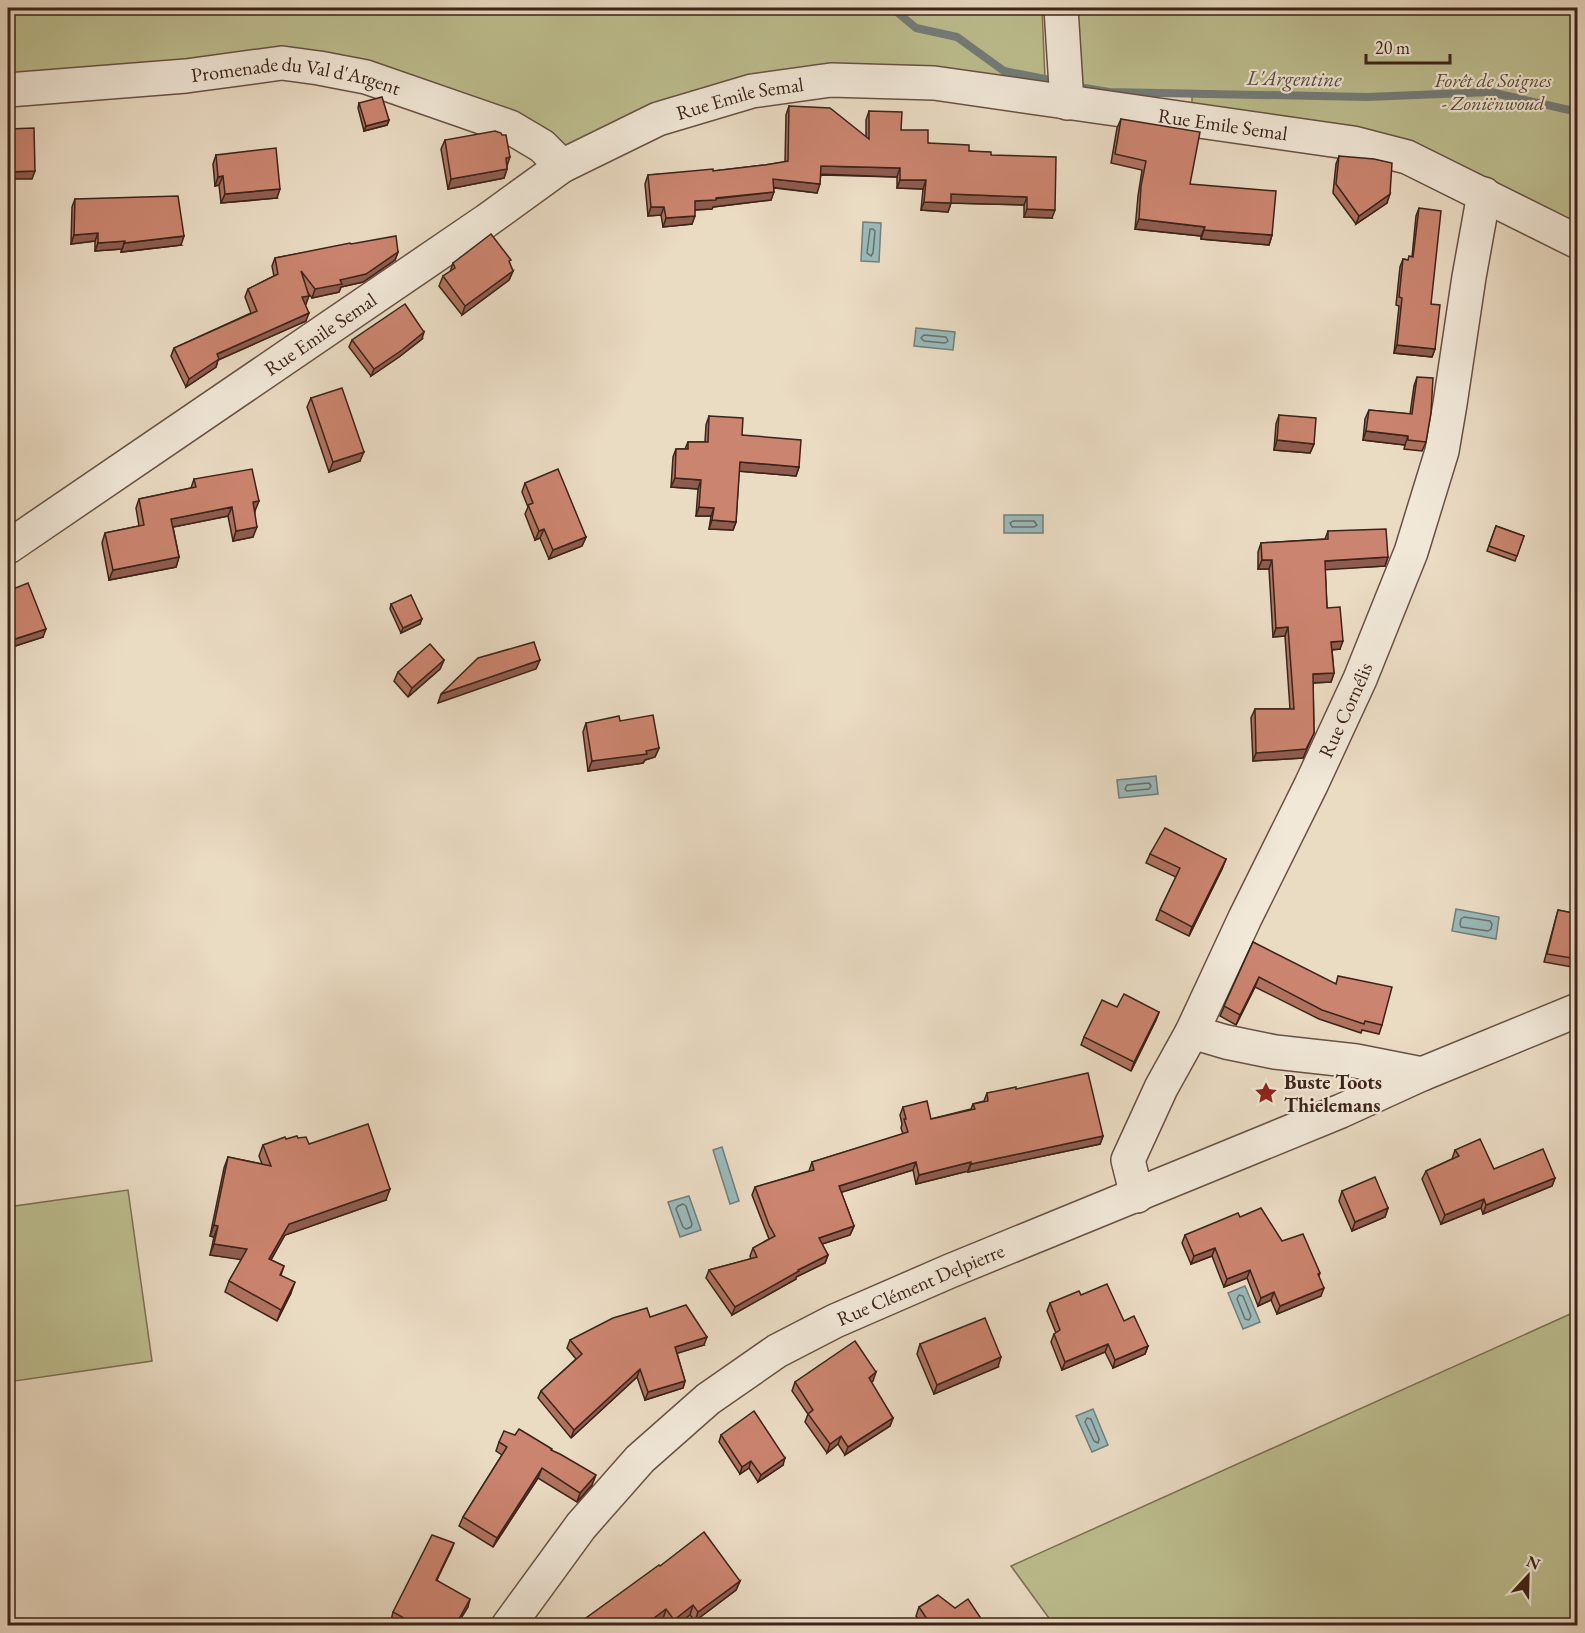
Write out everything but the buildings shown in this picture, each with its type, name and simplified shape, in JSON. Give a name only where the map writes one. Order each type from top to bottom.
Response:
[{"type":"street","points":[[1061,8],[1066,103]]},
{"type":"street","name":"Promenade du Val d'Argent","points":[[8,90],[186,76],[282,63],[319,68],[366,77],[510,127],[542,146],[562,166]]},
{"type":"street","name":"Rue Emile Semal","points":[[8,547],[486,221],[562,166],[658,119],[752,91],[831,81],[934,83],[1353,143],[1407,157],[1578,242]]},
{"type":"street","name":"Rue Cornélis","points":[[1137,1196],[1128,1160],[1161,1088],[1192,1032],[1360,679],[1411,552],[1442,451],[1484,194]]},
{"type":"street","name":"Rue Clément Delpierre","points":[[508,1626],[581,1526],[640,1459],[708,1399],[777,1351],[835,1321],[950,1271],[1137,1196],[1341,1111],[1422,1074],[1578,1011]]},
{"type":"street","points":[[1192,1032],[1275,1052],[1356,1061],[1422,1074]]},
{"type":"green space","points":[[8,8],[1042,8],[1045,79],[1004,71],[1002,81],[831,68],[564,151],[369,65],[8,78]]},
{"type":"green space","name":"Forêt de Soignes - Zoniënwoud","points":[[1076,8],[1577,8],[1577,226],[1192,106],[1192,94],[1109,92],[1079,87]]},
{"type":"green space","points":[[128,1190],[152,1361],[8,1382],[8,1207]]},
{"type":"green space","points":[[1577,1311],[1577,1625],[1054,1625],[1011,1566]]},
{"type":"water","points":[[863,222],[881,223],[879,262],[861,261]]},
{"type":"water","points":[[916,328],[955,332],[953,350],[914,346]]},
{"type":"water","points":[[1004,515],[1043,515],[1043,533],[1004,533]]},
{"type":"water","points":[[1156,776],[1158,794],[1119,798],[1117,780]]},
{"type":"water","points":[[1456,909],[1499,917],[1496,939],[1452,931]]},
{"type":"water","points":[[722,1147],[739,1201],[730,1204],[713,1150]]},
{"type":"water","points":[[689,1196],[701,1230],[680,1237],[668,1202]]},
{"type":"water","points":[[1245,1286],[1260,1322],[1243,1329],[1228,1293]]},
{"type":"water","points":[[1093,1409],[1108,1445],[1092,1452],[1076,1416]]},
{"type":"waterway","name":"L'Argentine","points":[[892,8],[916,28],[957,37],[1004,71],[1045,79]]},
{"type":"waterway","name":"L'Argentine","points":[[1079,87],[1109,92],[1367,97],[1490,92],[1578,112]]},
{"type":"place","name":"Buste Toots Thielemans","points":[[1266,1093]]}]
